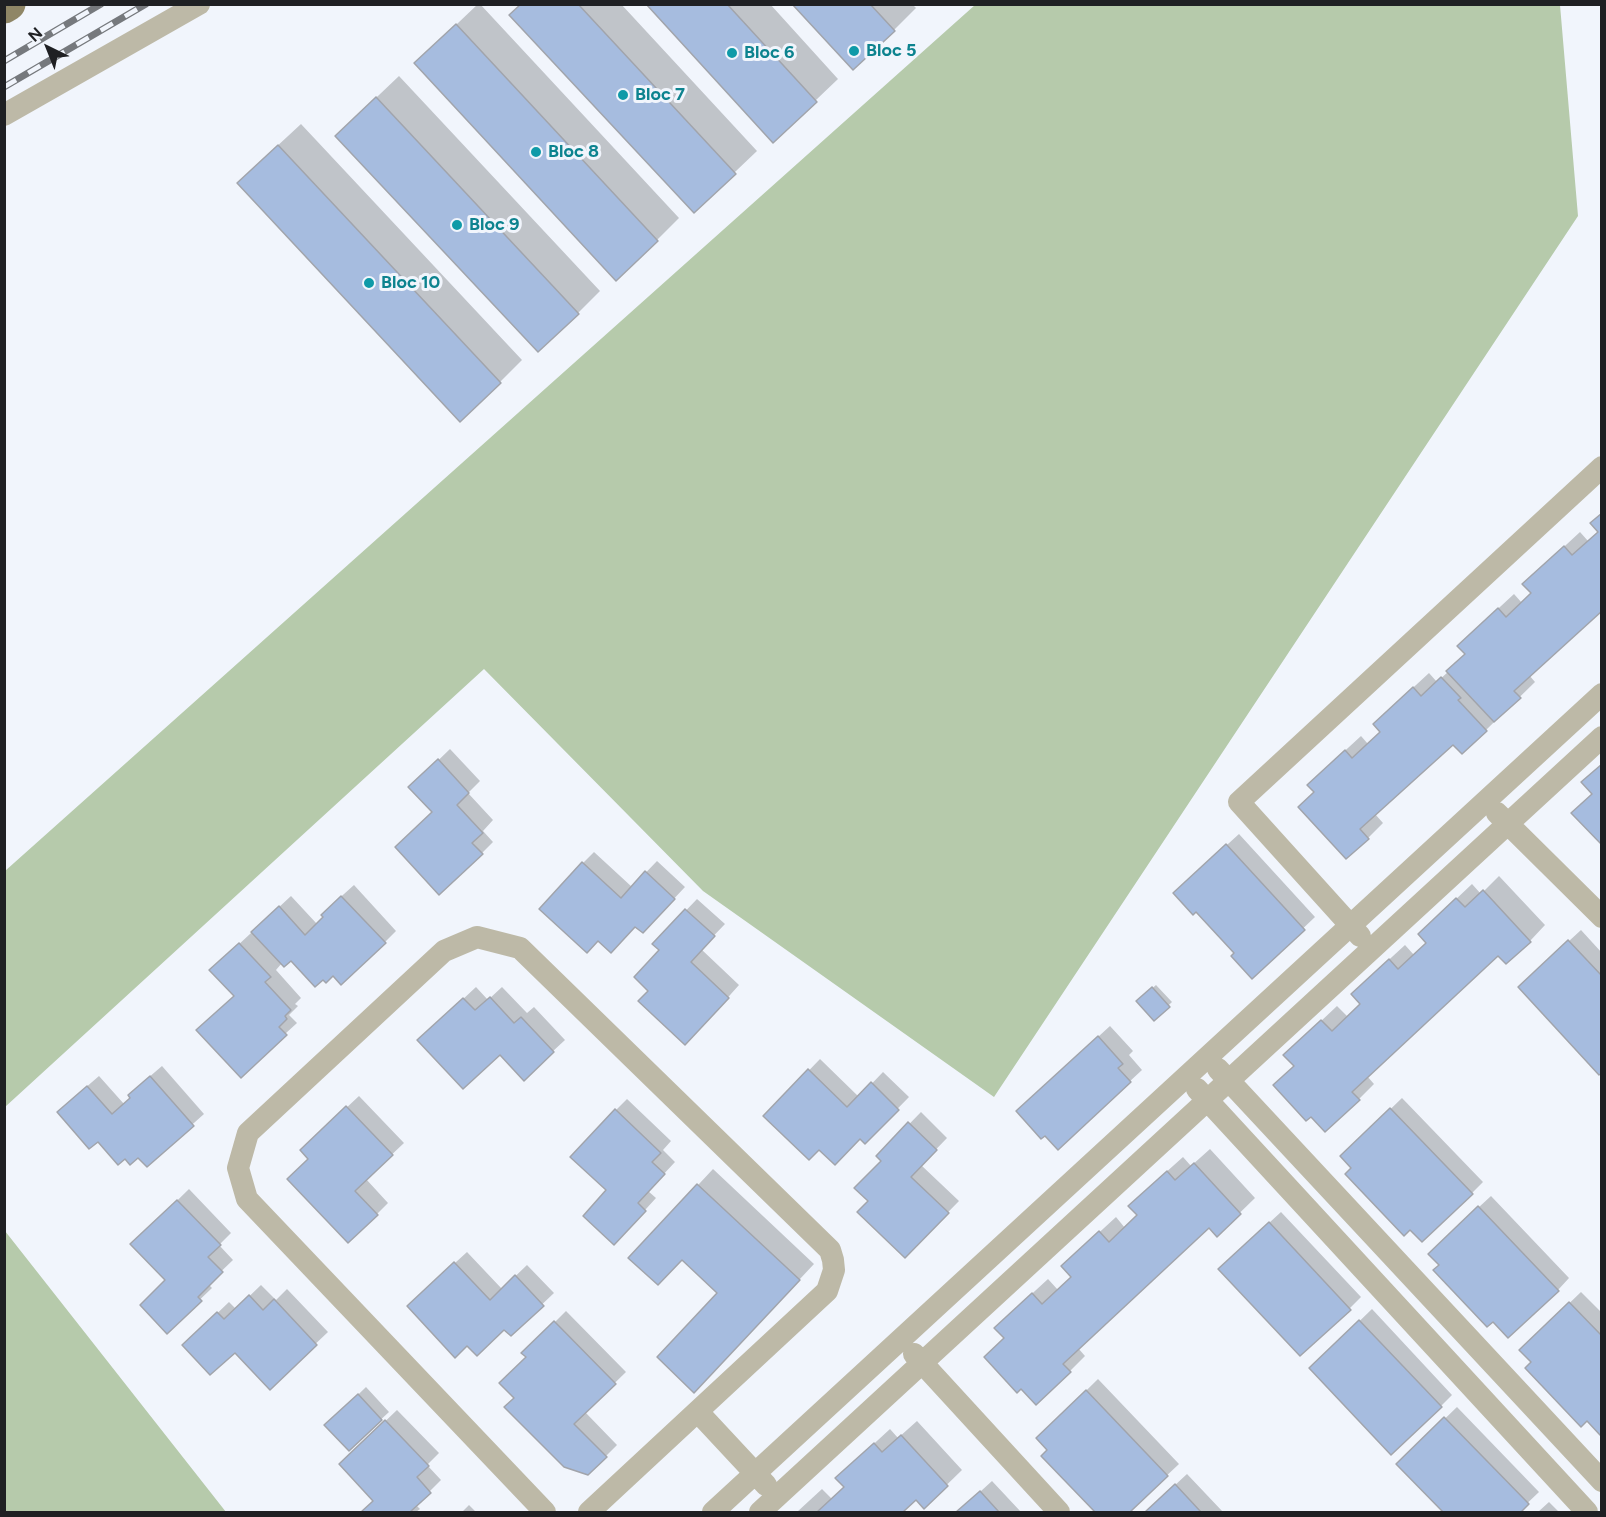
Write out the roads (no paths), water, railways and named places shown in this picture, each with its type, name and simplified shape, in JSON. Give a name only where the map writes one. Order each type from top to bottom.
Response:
[{"type":"main road","points":[[4,7],[9,4]]},
{"type":"street","points":[[4,116],[199,4]]},
{"type":"street","points":[[1371,949],[1239,802],[1602,467]]},
{"type":"street","points":[[713,1512],[1602,694]]},
{"type":"street","points":[[760,1512],[1602,737]]},
{"type":"street","points":[[1485,801],[1602,917]]},
{"type":"street","points":[[545,1512],[247,1199],[238,1168],[248,1132],[444,951],[477,937],[520,948],[830,1250],[834,1270],[827,1291],[589,1512]]},
{"type":"street","points":[[1208,1056],[1228,1081],[1602,1481]]},
{"type":"street","points":[[1186,1077],[1587,1512]]},
{"type":"street","points":[[901,1339],[1059,1512]]},
{"type":"street","points":[[698,1412],[777,1497]]},
{"type":"railway","points":[[4,61],[101,4]]},
{"type":"railway","points":[[4,87],[146,4]]},
{"type":"place","name":"Bloc 5","points":[[854,51]]},
{"type":"place","name":"Bloc 6","points":[[732,53]]},
{"type":"place","name":"Bloc 7","points":[[623,95]]},
{"type":"place","name":"Bloc 8","points":[[536,152]]},
{"type":"place","name":"Bloc 9","points":[[457,225]]},
{"type":"place","name":"Bloc 10","points":[[369,283]]}]
